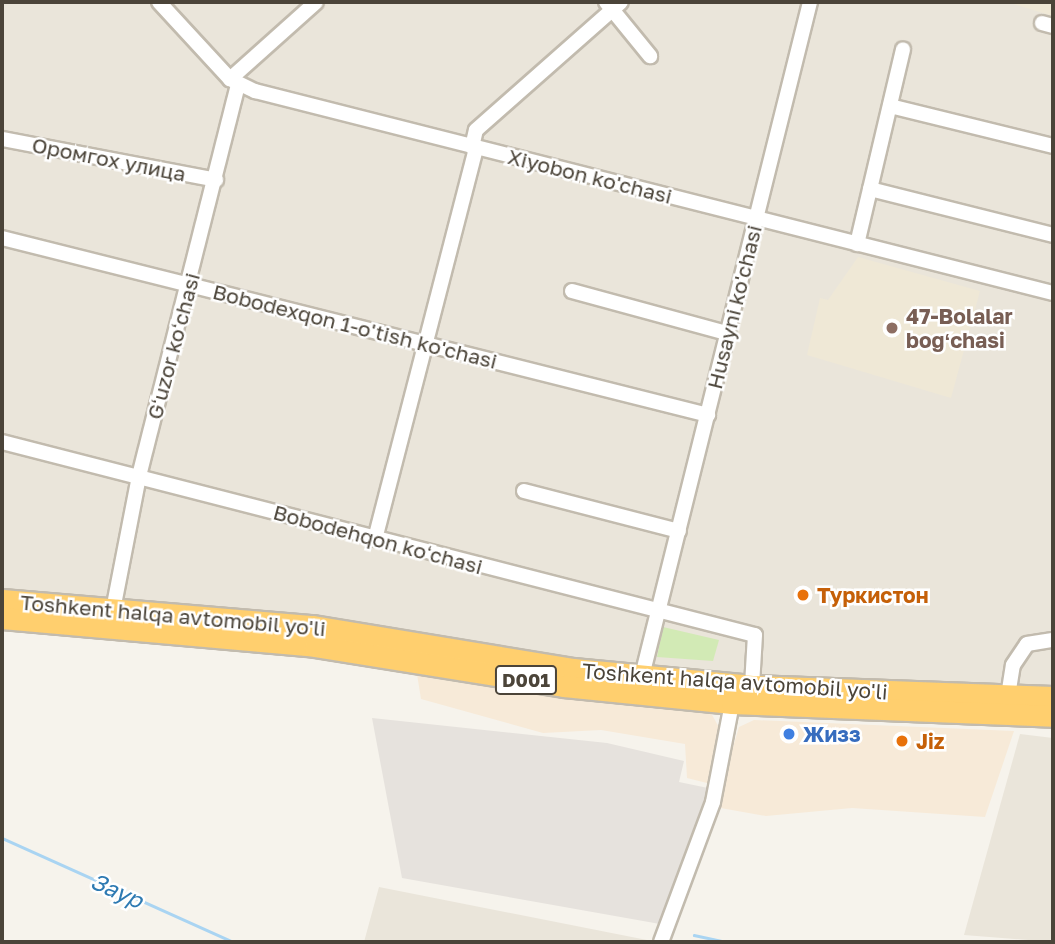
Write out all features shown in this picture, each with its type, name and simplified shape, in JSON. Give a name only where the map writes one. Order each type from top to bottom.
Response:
[{"type":"highway","name":"Toshkent halqa avtomobil yo'li","points":[[2,600],[334,629],[464,661],[732,703],[1007,705],[1053,697]]},
{"type":"highway","name":"Toshkent halqa avtomobil yo'li","points":[[2,618],[752,686],[1007,705],[1053,716]]},
{"type":"street","points":[[159,2],[234,81],[316,2]]},
{"type":"street","name":"Husayni ko'chasi","points":[[642,676],[810,2]]},
{"type":"street","points":[[375,539],[426,343],[476,130],[613,4],[650,56]]},
{"type":"street","points":[[857,244],[903,49]]},
{"type":"street","name":"Xiyobon ko'chasi","points":[[234,81],[474,147],[1053,293]]},
{"type":"street","name":"Gʻuzor koʻchasi","points":[[113,610],[139,476],[216,180],[234,81]]},
{"type":"street","points":[[890,106],[1053,146]]},
{"type":"street","name":"Оромгох улица","points":[[2,139],[216,180]]},
{"type":"street","points":[[870,189],[1053,235]]},
{"type":"street","name":"Bobodexqon 1-o'tish ko'chasi","points":[[2,238],[708,415]]},
{"type":"street","points":[[572,291],[727,333]]},
{"type":"street","name":"Bobodehqon koʻchasi","points":[[2,442],[755,635],[752,686]]},
{"type":"street","points":[[524,491],[679,531]]},
{"type":"street","points":[[1007,705],[1022,650],[1034,640],[1053,640]]},
{"type":"street","points":[[661,942],[713,802],[732,703]]},
{"type":"shaded area","points":[[2,2],[1053,2],[1053,697],[848,692],[2,600]]},
{"type":"shaded area","points":[[1007,2],[1053,2],[1053,16]]},
{"type":"shaded area","name":"47-Bolalar bogʻchasi","points":[[858,257],[980,291],[951,398],[807,355],[820,298],[828,300]]},
{"type":"shaded area","points":[[416,668],[624,703],[710,711],[723,735],[711,784],[687,778],[685,744],[601,730],[543,733],[421,699]]},
{"type":"shaded area","points":[[372,718],[607,743],[684,761],[679,782],[708,788],[660,924],[402,878]]},
{"type":"shaded area","points":[[754,720],[1014,731],[985,817],[852,808],[766,816],[715,807],[739,727]]},
{"type":"shaded area","points":[[1020,734],[1053,738],[1053,942],[964,935]]},
{"type":"shaded area","points":[[379,887],[652,941],[364,942]]},
{"type":"green space","points":[[663,627],[719,640],[713,661],[657,657]]},
{"type":"waterway","name":"Заур","points":[[2,838],[233,942]]},
{"type":"waterway","points":[[694,935],[728,942]]},
{"type":"place","name":"47-Bolalar bogʻchasi","points":[[892,328]]},
{"type":"place","name":"Туркистон","points":[[803,595]]},
{"type":"place","name":"Жизз","points":[[789,734]]},
{"type":"place","name":"Jiz","points":[[902,741]]}]
